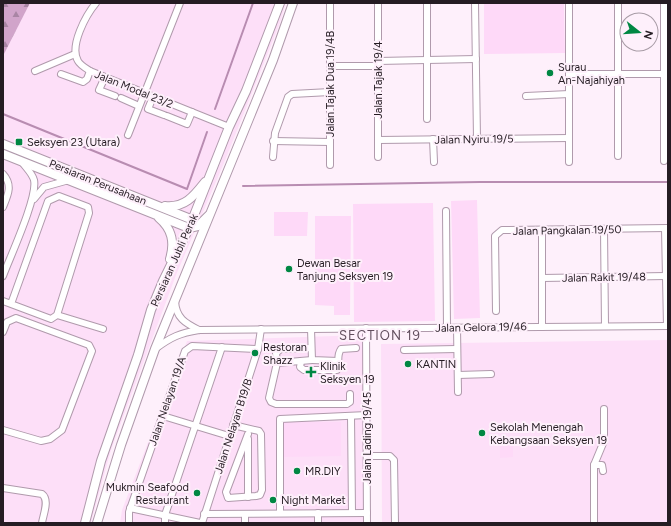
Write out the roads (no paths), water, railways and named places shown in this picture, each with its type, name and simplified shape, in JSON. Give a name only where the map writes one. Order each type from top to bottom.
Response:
[{"type":"main road","name":"Persiaran Jubli Perak","points":[[85,523],[100,461],[138,355],[151,310],[163,280],[193,225],[229,127],[246,91],[280,3]]},
{"type":"main road","name":"Persiaran Jubli Perak","points":[[97,523],[121,445],[175,298],[200,241],[273,60],[293,5]]},
{"type":"main road","points":[[239,144],[236,135],[229,127],[247,122]]},
{"type":"main road","name":"Persiaran Perusahaan","points":[[3,144],[156,205],[193,225]]},
{"type":"main road","name":"Persiaran Perusahaan","points":[[3,154],[155,215],[193,225]]},
{"type":"main road","points":[[156,205],[171,207],[188,201],[211,174]]},
{"type":"main road","points":[[200,241],[193,225],[211,213]]},
{"type":"main road","points":[[155,215],[165,223],[174,243],[163,280]]},
{"type":"street","points":[[36,71],[75,54],[85,16],[96,3]]},
{"type":"street","points":[[128,135],[180,3]]},
{"type":"street","name":"Jalan Tajak Dua 19/4B","points":[[330,3],[330,165]]},
{"type":"street","name":"Jalan Tajak 19/4","points":[[378,3],[378,157]]},
{"type":"street","points":[[426,3],[427,119]]},
{"type":"street","points":[[475,3],[477,139]]},
{"type":"street","points":[[569,3],[569,162]]},
{"type":"street","points":[[618,3],[618,156]]},
{"type":"street","points":[[664,3],[666,74],[664,161]]},
{"type":"street","name":"Jalan Modal 23/2","points":[[75,54],[78,62],[90,71],[229,127]]},
{"type":"street","points":[[330,66],[427,60],[476,59]]},
{"type":"street","points":[[61,74],[83,82],[87,79],[90,71]]},
{"type":"street","points":[[569,74],[666,74]]},
{"type":"street","points":[[105,77],[99,90],[139,106]]},
{"type":"street","points":[[273,157],[273,141],[288,97],[292,94],[330,92]]},
{"type":"street","points":[[526,96],[569,94]]},
{"type":"street","points":[[154,97],[148,109],[187,124],[192,112]]},
{"type":"street","name":"Jalan Nyiru 19/5","points":[[378,140],[569,138]]},
{"type":"street","points":[[433,139],[434,162]]},
{"type":"street","points":[[273,141],[330,142]]},
{"type":"street","points":[[3,274],[31,204],[34,188],[34,180],[21,161]]},
{"type":"street","points":[[3,174],[8,180],[9,186],[3,207]]},
{"type":"street","points":[[31,204],[44,187],[69,180]]},
{"type":"street","points":[[3,301],[11,304],[51,319],[57,315],[89,213],[88,207],[59,196],[48,202],[11,304]]},
{"type":"street","points":[[446,211],[447,328]]},
{"type":"street","points":[[667,228],[667,326]]},
{"type":"street","name":"Jalan Pangkalan 19/50","points":[[496,311],[496,234],[502,230],[667,228]]},
{"type":"street","points":[[604,229],[605,326]]},
{"type":"street","points":[[542,230],[542,327]]},
{"type":"street","name":"Jalan Rakit 19/48","points":[[542,278],[666,276]]},
{"type":"street","points":[[175,298],[176,310],[182,320],[199,330]]},
{"type":"street","points":[[57,315],[103,329]]},
{"type":"street","points":[[3,332],[7,322],[16,318],[89,345],[92,351],[62,430],[50,439],[41,441],[3,430]]},
{"type":"street","name":"Jalan Gelora 19/46","points":[[156,349],[180,333],[199,330],[667,326]]},
{"type":"street","name":"Jalan Lading 19/45","points":[[366,328],[367,523]]},
{"type":"street","points":[[457,328],[458,392]]},
{"type":"street","name":"Jalan Nelayan B19/B","points":[[201,523],[258,349],[261,329]]},
{"type":"street","points":[[311,329],[312,360]]},
{"type":"street","name":"Jalan Nelayan 19/A","points":[[129,523],[130,508],[185,351],[192,346],[258,349]]},
{"type":"street","points":[[165,523],[165,515],[222,347]]},
{"type":"street","points":[[311,348],[281,349],[276,353],[277,363],[269,398],[271,402],[276,404],[347,404],[350,402],[350,394]]},
{"type":"street","points":[[301,361],[300,367],[304,370],[337,370],[338,353],[340,348],[356,348]]},
{"type":"street","points":[[404,350],[457,349]]},
{"type":"street","points":[[277,363],[312,360],[338,361]]},
{"type":"street","points":[[458,375],[491,374]]},
{"type":"street","points":[[594,523],[594,465],[604,441],[604,409]]},
{"type":"street","points":[[280,513],[280,419],[367,415]]},
{"type":"street","points":[[163,416],[229,436]]},
{"type":"street","points":[[351,416],[352,513]]},
{"type":"street","points":[[233,425],[248,432],[259,431],[261,434],[262,490],[260,495],[228,498],[226,496],[248,432]]},
{"type":"street","points":[[248,432],[248,497]]},
{"type":"street","points":[[367,456],[390,456],[394,460],[395,523]]},
{"type":"street","points":[[594,465],[602,468]]},
{"type":"street","points":[[3,488],[42,494],[45,496],[46,500],[42,523]]},
{"type":"street","points":[[130,508],[201,523]]},
{"type":"street","points":[[318,513],[318,523]]},
{"type":"street","points":[[204,514],[367,513]]},
{"type":"street","points":[[245,514],[246,523]]},
{"type":"waterway","points":[[215,109],[253,3]]},
{"type":"waterway","points":[[3,114],[187,189],[207,132]]},
{"type":"waterway","points":[[243,186],[480,182],[668,182]]},
{"type":"place","name":"Surau An-Najahiyah","points":[[550,73]]},
{"type":"place","name":"Seksyen 23 (Utara)","points":[[19,142]]},
{"type":"place","name":"Dewan Besar Tanjung Seksyen 19","points":[[289,269]]},
{"type":"place","name":"Restoran Shazz","points":[[255,353]]},
{"type":"place","name":"KANTIN","points":[[408,364]]},
{"type":"place","name":"Klinik Seksyen 19","points":[[311,372]]},
{"type":"place","name":"Sekolah Menengah Kebangsaan Seksyen 19","points":[[482,433]]},
{"type":"place","name":"MR.DIY","points":[[297,471]]},
{"type":"place","name":"Mukmin Seafood Restaurant","points":[[197,493]]},
{"type":"place","name":"Night Market","points":[[273,500]]},
{"type":"district","name":"SECTION 19","points":[[380,335]]}]
